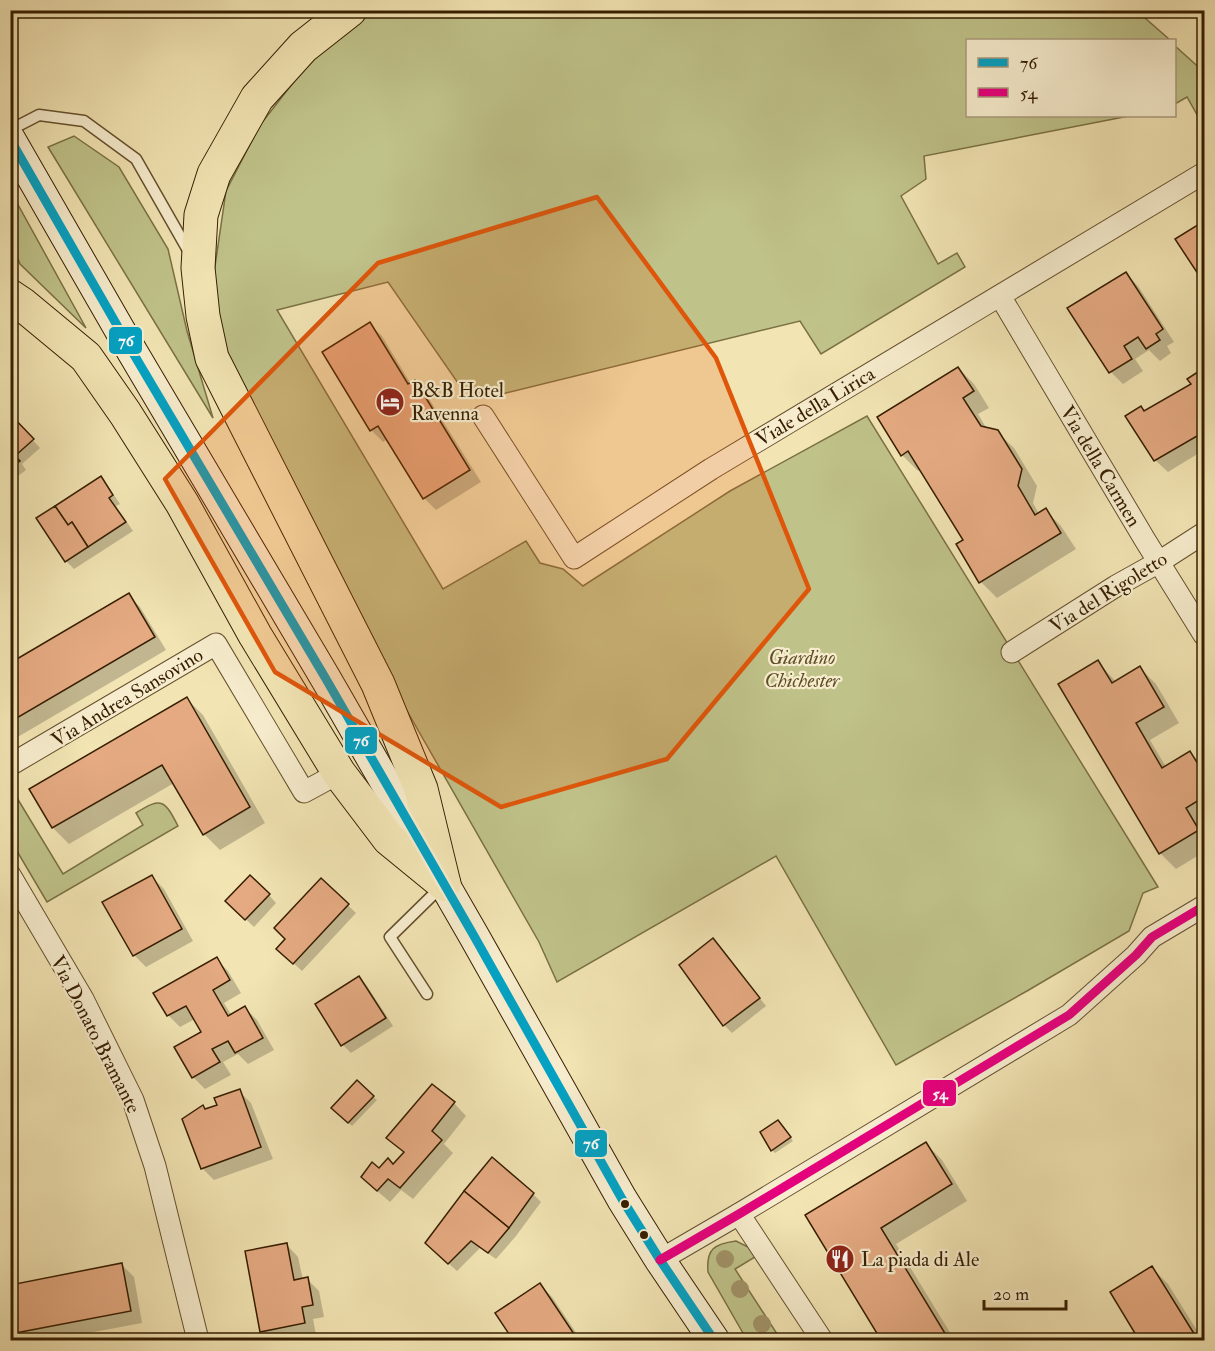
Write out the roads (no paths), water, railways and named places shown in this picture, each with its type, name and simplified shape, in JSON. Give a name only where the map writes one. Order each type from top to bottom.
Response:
[{"type":"highway","points":[[350,10],[303,47],[257,98],[214,174],[201,214],[198,268],[203,316],[212,358],[378,684],[421,789],[444,884]]},
{"type":"highway","points":[[14,294],[86,357],[125,413],[182,503],[255,635],[339,773],[389,839],[444,884]]},
{"type":"street","points":[[10,139],[133,353],[326,679],[622,1199],[714,1341]]},
{"type":"street","name":"Viale della Lirica","points":[[483,416],[574,558],[711,468],[1204,173]]},
{"type":"street","name":"Via della Carmen","points":[[1000,296],[1204,635]]},
{"type":"street","name":"Via del Rigoletto","points":[[1012,652],[1204,533]]},
{"type":"street","name":"Via Andrea Sansovino","points":[[10,765],[216,644],[304,792],[339,773]]},
{"type":"street","name":"Via Donato Bramante","points":[[10,875],[83,999],[133,1100],[155,1166],[198,1341]]},
{"type":"street","points":[[660,1260],[1069,1015],[1136,955],[1152,937],[1204,906]]},
{"type":"street","points":[[739,1214],[822,1341]]},
{"type":"lane","points":[[10,130],[39,115],[84,121],[136,159],[198,268]]},
{"type":"lane","points":[[427,994],[390,937],[444,884]]},
{"type":"place","name":"B&B Hotel Ravenna","points":[[390,402]]},
{"type":"place","name":"La piada di Ale","points":[[840,1259]]},
{"type":"park label","name":"Giardino Chichester","points":[[802,668]]}]
